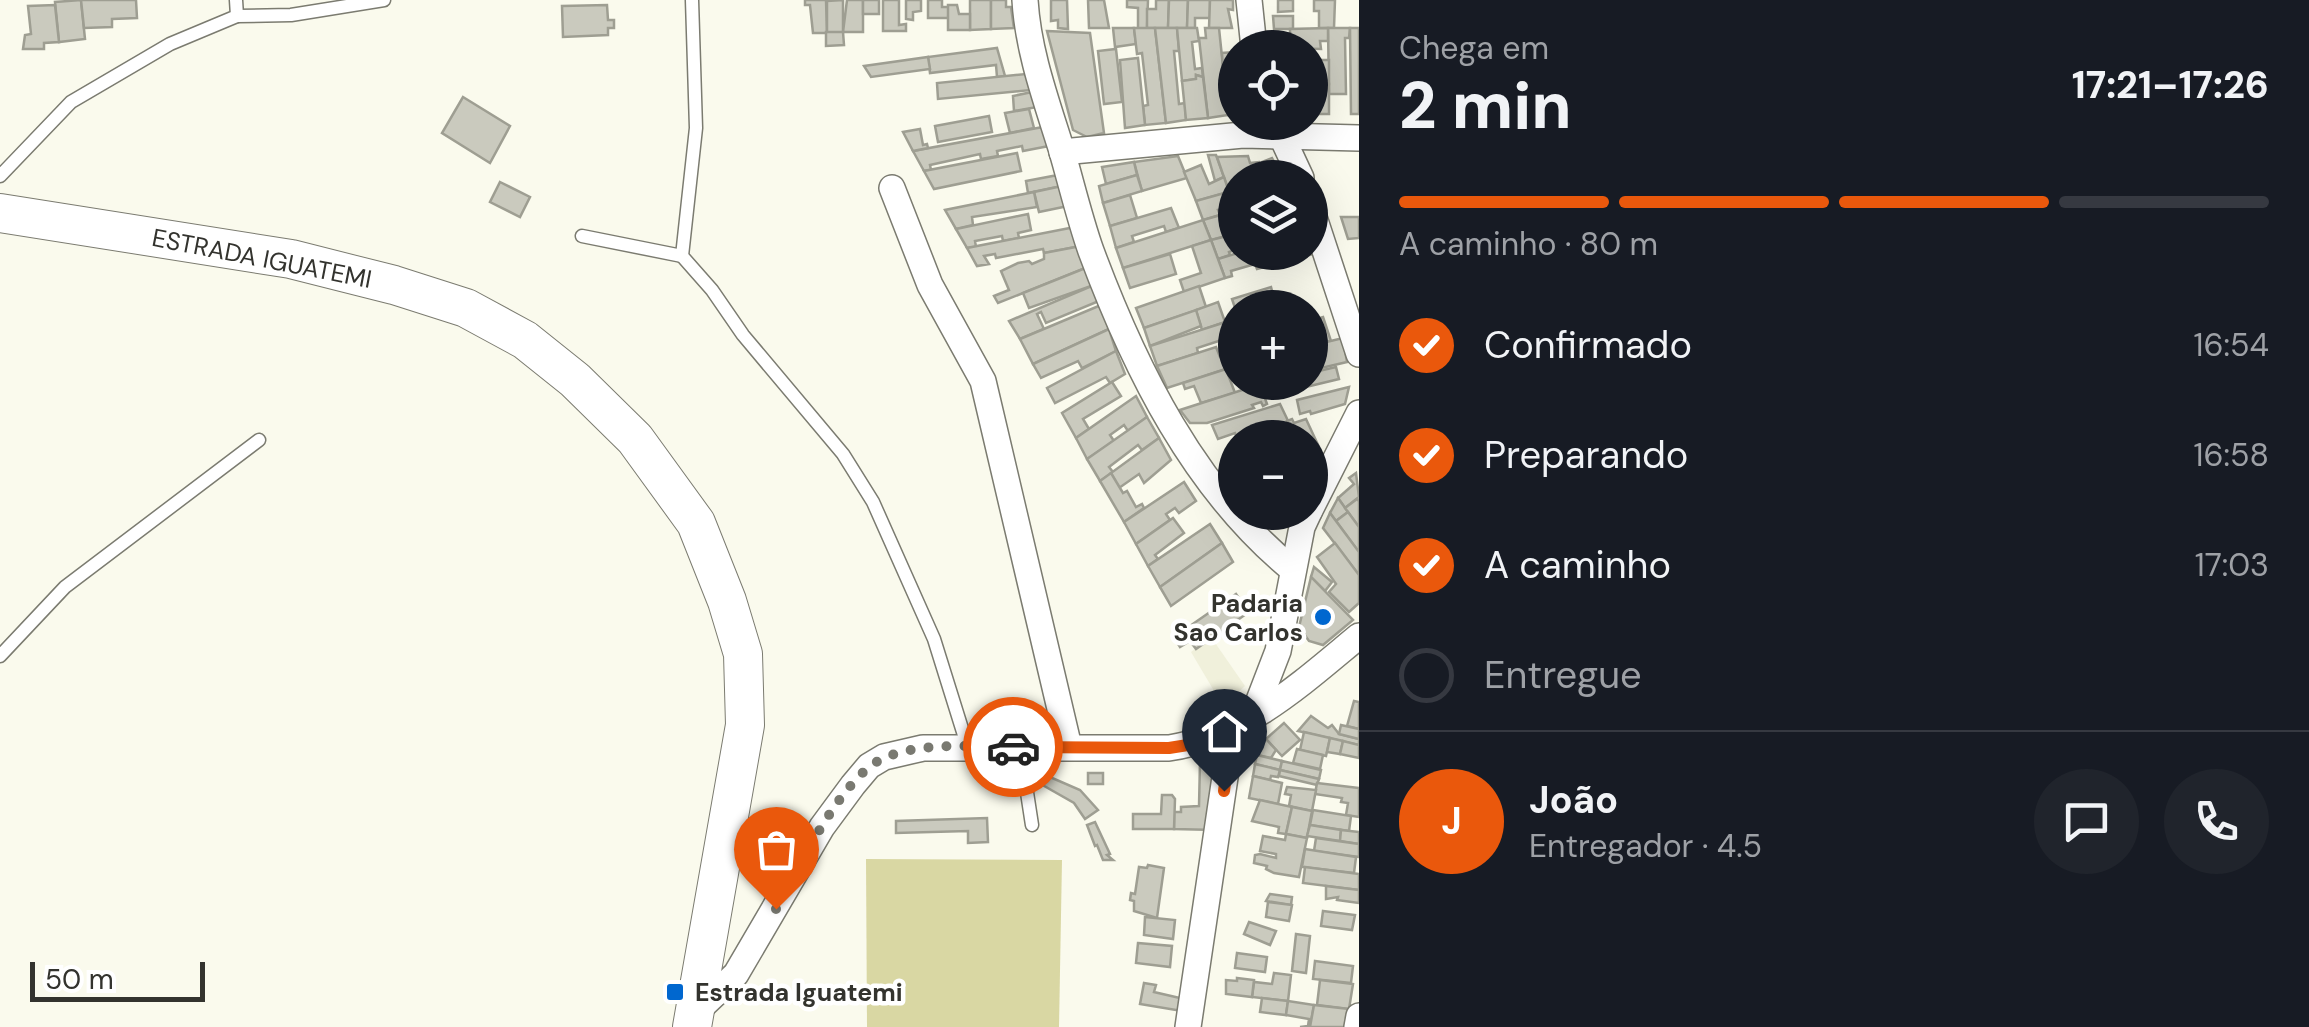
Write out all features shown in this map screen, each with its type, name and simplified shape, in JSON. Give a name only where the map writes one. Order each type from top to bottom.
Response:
[{"type":"main road","name":"ESTRADA IGUATEMI","points":[[0,213],[291,259],[466,308],[525,340],[575,380],[635,439],[696,523],[728,601],[743,654],[745,724],[694,1020]]},
{"type":"street","points":[[1024,0],[1042,88],[1092,251],[1149,385],[1221,499],[1263,546],[1293,570]]},
{"type":"street","points":[[1248,0],[1252,30]]},
{"type":"street","points":[[1328,134],[1359,138]]},
{"type":"street","points":[[1062,152],[1218,135]]},
{"type":"street","points":[[892,188],[930,285],[983,382],[1069,747]]},
{"type":"street","points":[[1328,260],[1359,354]]},
{"type":"street","points":[[1328,475],[1359,413]]},
{"type":"street","points":[[1188,1027],[1242,723],[1278,650],[1305,530]]},
{"type":"street","points":[[694,1020],[736,974],[822,827],[869,766],[923,748],[1169,748],[1194,744],[1242,723],[1306,680],[1359,636]]},
{"type":"street","points":[[1357,1027],[1359,1016]]},
{"type":"lane","points":[[236,0],[238,16]]},
{"type":"lane","points":[[0,176],[71,102],[170,44],[238,16],[292,15],[384,0]]},
{"type":"lane","points":[[682,256],[696,128],[692,0]]},
{"type":"lane","points":[[582,236],[682,256],[843,454],[873,502],[934,639],[968,748]]},
{"type":"lane","points":[[0,656],[66,587],[259,440]]},
{"type":"lane","points":[[1020,747],[1032,826]]},
{"type":"shaded area","points":[[1211,637],[1245,686],[1223,706],[1191,652]]},
{"type":"shaded area","points":[[866,859],[1062,860],[1059,1027],[867,1027]]},
{"type":"building","points":[[81,0],[85,39],[59,42],[55,2]]},
{"type":"building","points":[[81,0],[136,0],[137,18],[112,19],[112,27],[84,28]]},
{"type":"building","points":[[805,0],[826,0],[827,33],[813,33],[810,5],[805,5]]},
{"type":"building","points":[[843,0],[843,32],[827,33],[827,1]]},
{"type":"building","points":[[847,0],[863,0],[863,32],[843,32]]},
{"type":"building","points":[[863,0],[879,0],[879,14],[863,14]]},
{"type":"building","points":[[883,0],[899,0],[899,25],[906,24],[906,31],[883,31]]},
{"type":"building","points":[[906,0],[921,0],[921,11],[913,12],[913,20],[906,19]]},
{"type":"building","points":[[928,0],[942,0],[942,7],[949,7],[948,18],[928,18]]},
{"type":"building","points":[[970,0],[991,0],[991,29],[970,30]]},
{"type":"building","points":[[991,0],[1006,0],[1014,28],[991,29]]},
{"type":"building","points":[[1051,0],[1067,0],[1068,29],[1058,28],[1058,20],[1051,21]]},
{"type":"building","points":[[1088,0],[1104,0],[1109,28],[1089,28]]},
{"type":"building","points":[[1127,0],[1148,0],[1147,28],[1138,29],[1138,8],[1127,7]]},
{"type":"building","points":[[1156,0],[1169,0],[1168,28],[1147,28],[1147,9],[1156,9]]},
{"type":"building","points":[[1169,0],[1188,0],[1187,28],[1168,28]]},
{"type":"building","points":[[1188,0],[1210,0],[1210,18],[1195,18],[1195,28],[1187,28]]},
{"type":"building","points":[[1210,0],[1233,0],[1233,10],[1228,9],[1232,28],[1209,28]]},
{"type":"building","points":[[1278,0],[1293,0],[1293,11],[1278,12]]},
{"type":"building","points":[[1314,0],[1335,0],[1334,28],[1319,28]]},
{"type":"building","points":[[55,5],[59,42],[44,43],[44,49],[23,49],[25,35],[31,34],[28,6]]},
{"type":"building","points":[[607,5],[608,20],[614,20],[608,35],[563,37],[562,6]]},
{"type":"building","points":[[948,5],[957,5],[959,14],[970,14],[970,30],[948,30]]},
{"type":"building","points":[[1273,16],[1293,16],[1293,29],[1274,29]]},
{"type":"building","points":[[1113,28],[1134,28],[1136,44],[1115,47]]},
{"type":"building","points":[[1134,28],[1155,28],[1166,123],[1145,125],[1143,106],[1148,105],[1142,53],[1137,54]]},
{"type":"building","points":[[1155,28],[1177,28],[1179,51],[1174,51],[1179,104],[1185,103],[1186,120],[1166,123]]},
{"type":"building","points":[[1177,28],[1197,28],[1199,41],[1192,42],[1195,69],[1202,68],[1203,77],[1196,75],[1196,79],[1182,81]]},
{"type":"building","points":[[1205,28],[1219,28],[1218,116],[1208,118],[1199,38],[1206,38]]},
{"type":"building","points":[[1328,28],[1350,28],[1349,38],[1345,38],[1346,94],[1329,94]]},
{"type":"building","points":[[1350,28],[1359,28],[1359,114],[1351,114]]},
{"type":"building","points":[[1047,31],[1090,33],[1104,133],[1087,137],[1073,130]]},
{"type":"building","points":[[826,32],[843,32],[844,45],[826,46]]},
{"type":"building","points":[[997,48],[1005,76],[997,77],[996,65],[930,73],[928,57]]},
{"type":"building","points":[[1116,49],[1122,102],[1104,104],[1098,51]]},
{"type":"building","points":[[928,57],[930,69],[871,77],[864,66]]},
{"type":"building","points":[[1138,58],[1145,125],[1125,128],[1120,60]]},
{"type":"building","points":[[1026,74],[1031,90],[938,99],[937,83]]},
{"type":"building","points":[[1196,75],[1203,77],[1208,118],[1186,120],[1182,81],[1196,79]]},
{"type":"building","points":[[1032,92],[1037,107],[1014,111],[1013,96]]},
{"type":"building","points":[[463,97],[510,126],[490,163],[442,133]]},
{"type":"building","points":[[1029,109],[1034,128],[1010,133],[1005,113]]},
{"type":"building","points":[[989,116],[992,132],[938,142],[935,126]]},
{"type":"building","points":[[1043,127],[1049,146],[1023,151],[1022,146],[981,159],[980,154],[930,165],[931,170],[924,171],[913,151]]},
{"type":"building","points":[[920,129],[923,145],[928,148],[913,151],[903,132]]},
{"type":"building","points":[[1017,153],[1021,171],[934,189],[924,171]]},
{"type":"building","points":[[1208,155],[1216,155],[1218,160],[1215,181]]},
{"type":"building","points":[[1178,156],[1187,178],[1142,191],[1134,162]]},
{"type":"building","points":[[1248,156],[1249,160],[1218,160],[1217,157]]},
{"type":"building","points":[[1134,162],[1137,175],[1106,184],[1102,167]]},
{"type":"building","points":[[1201,165],[1209,184],[1218,180],[1218,195],[1196,201],[1184,172]]},
{"type":"building","points":[[1058,175],[1062,186],[1028,193],[1026,181]]},
{"type":"building","points":[[1137,175],[1142,191],[1103,203],[1099,186]]},
{"type":"building","points":[[500,182],[530,197],[520,217],[490,202]]},
{"type":"building","points":[[1062,186],[1068,206],[1039,212],[1034,192]]},
{"type":"building","points":[[1034,192],[1037,207],[972,217],[973,225],[956,229],[945,210]]},
{"type":"building","points":[[1130,195],[1137,218],[1110,226],[1103,203]]},
{"type":"building","points":[[1218,195],[1218,216],[1203,220],[1196,201]]},
{"type":"building","points":[[1171,208],[1179,228],[1166,232],[1164,226],[1132,236],[1134,242],[1116,248],[1110,226]]},
{"type":"building","points":[[1028,214],[1031,230],[1018,233],[1019,238],[1003,241],[1002,236],[975,241],[976,247],[967,248],[956,229]]},
{"type":"building","points":[[1218,216],[1218,238],[1211,240],[1203,220]]},
{"type":"building","points":[[1341,217],[1359,217],[1359,238],[1348,239]]},
{"type":"building","points":[[1203,220],[1211,240],[1123,268],[1116,248]]},
{"type":"building","points":[[1075,227],[1081,246],[996,258],[995,254],[984,256],[989,264],[977,266],[967,248]]},
{"type":"building","points":[[1218,238],[1218,259],[1211,240]]},
{"type":"building","points":[[1211,240],[1218,270],[1222,270],[1225,278],[1184,292],[1180,280],[1201,273],[1192,246]]},
{"type":"building","points":[[1081,246],[1088,267],[998,303],[994,296],[1009,290],[1001,271],[1018,263],[1032,264],[1044,259],[1044,253]]},
{"type":"building","points":[[1170,254],[1176,274],[1130,288],[1123,268]]},
{"type":"building","points":[[1088,267],[1094,285],[1029,308],[1023,293]]},
{"type":"building","points":[[1094,285],[1099,301],[1046,323],[1041,312],[1037,314],[1044,329],[1020,339],[1009,321]]},
{"type":"building","points":[[1199,286],[1206,307],[1144,328],[1136,308]]},
{"type":"building","points":[[1218,302],[1218,324],[1202,330],[1196,310]]},
{"type":"building","points":[[1101,305],[1109,329],[1033,364],[1020,339]]},
{"type":"building","points":[[1196,310],[1201,326],[1150,346],[1144,328]]},
{"type":"building","points":[[1218,324],[1218,341],[1197,348],[1198,353],[1157,366],[1150,346]]},
{"type":"building","points":[[1109,329],[1116,351],[1082,368],[1078,361],[1041,378],[1033,364]]},
{"type":"building","points":[[1343,338],[1347,362],[1328,366],[1328,342]]},
{"type":"building","points":[[1216,347],[1218,352],[1218,372],[1167,388],[1157,366]]},
{"type":"building","points":[[1116,351],[1125,374],[1110,383],[1106,377],[1055,403],[1047,388]]},
{"type":"building","points":[[1336,367],[1339,379],[1328,382],[1328,369]]},
{"type":"building","points":[[1218,372],[1218,398],[1201,403],[1194,386],[1185,389],[1183,383]]},
{"type":"building","points":[[1112,382],[1121,396],[1083,419],[1089,429],[1076,438],[1062,413]]},
{"type":"building","points":[[1349,387],[1345,404],[1300,414],[1297,400],[1328,400],[1328,392]]},
{"type":"building","points":[[1136,396],[1147,417],[1128,431],[1124,425],[1110,435],[1114,441],[1087,459],[1076,438]]},
{"type":"building","points":[[1218,398],[1266,400],[1267,404],[1263,406],[1261,402],[1252,405],[1254,408],[1207,423],[1190,423],[1180,410]]},
{"type":"building","points":[[1280,404],[1288,420],[1228,420]]},
{"type":"building","points":[[1147,417],[1159,438],[1142,450],[1138,445],[1109,467],[1113,472],[1100,481],[1087,459]]},
{"type":"building","points":[[1159,438],[1171,460],[1144,483],[1139,474],[1119,488],[1111,473]]},
{"type":"building","points":[[1111,473],[1136,507],[1142,504],[1144,508],[1124,522],[1100,481]]},
{"type":"building","points":[[1356,473],[1359,497],[1345,508],[1338,498],[1354,484],[1349,478]]},
{"type":"building","points":[[1184,482],[1196,501],[1179,513],[1175,508],[1166,514],[1170,520],[1136,544],[1124,522]]},
{"type":"building","points":[[1338,498],[1348,512],[1336,521],[1330,513]]},
{"type":"building","points":[[1359,501],[1359,527],[1345,508]]},
{"type":"building","points":[[1348,512],[1359,527],[1359,552],[1336,521]]},
{"type":"building","points":[[1330,513],[1359,552],[1359,575],[1325,530],[1328,530]]},
{"type":"building","points":[[1173,518],[1184,533],[1155,555],[1158,559],[1148,566],[1136,544]]},
{"type":"building","points":[[1210,524],[1222,543],[1160,587],[1148,566]]},
{"type":"building","points":[[1222,543],[1233,562],[1171,606],[1160,587]]},
{"type":"building","points":[[1335,543],[1359,575],[1359,603],[1349,612],[1329,592],[1336,584],[1317,557]]},
{"type":"building","points":[[1314,567],[1332,582],[1325,591],[1311,577]]},
{"type":"building","points":[[1311,577],[1353,620],[1323,645],[1309,641],[1299,627]]},
{"type":"building","points":[[1236,594],[1249,612],[1196,649],[1190,641],[1180,647],[1174,637]]},
{"type":"building","points":[[1354,701],[1359,702],[1359,729],[1347,726]]},
{"type":"building","points":[[1311,716],[1328,728],[1332,725],[1339,734],[1359,739],[1359,745],[1298,731]]},
{"type":"building","points":[[1284,723],[1300,740],[1282,756],[1266,739]]},
{"type":"building","points":[[1341,725],[1359,729],[1359,739],[1339,734]]},
{"type":"building","points":[[1304,732],[1330,738],[1326,756],[1300,750]]},
{"type":"building","points":[[1330,738],[1343,741],[1340,754],[1327,752]]},
{"type":"building","points":[[1266,739],[1276,750],[1271,758],[1257,755]]},
{"type":"building","points":[[1343,741],[1359,745],[1359,758],[1340,754]]},
{"type":"building","points":[[1297,749],[1323,755],[1320,769],[1293,763]]},
{"type":"building","points":[[1257,755],[1282,761],[1280,770],[1255,764]]},
{"type":"building","points":[[1282,761],[1321,770],[1319,779],[1280,770]]},
{"type":"building","points":[[1200,762],[1218,762],[1215,830],[1174,829],[1174,812],[1181,812],[1181,807],[1199,806]]},
{"type":"building","points":[[1255,764],[1280,770],[1278,777],[1271,776],[1270,780],[1253,776]]},
{"type":"building","points":[[1280,770],[1319,779],[1317,785],[1279,776]]},
{"type":"building","points":[[1088,773],[1103,773],[1103,784],[1088,784]]},
{"type":"building","points":[[1043,774],[1080,790],[1098,810],[1085,819],[1074,803],[1039,783]]},
{"type":"building","points":[[1253,776],[1282,783],[1278,804],[1249,798]]},
{"type":"building","points":[[1317,783],[1359,788],[1359,817],[1346,815],[1348,803],[1341,802],[1342,798],[1315,794]]},
{"type":"building","points":[[1287,787],[1316,790],[1312,811],[1289,806],[1291,795],[1285,794]]},
{"type":"building","points":[[1162,795],[1175,799],[1174,829],[1133,829],[1133,814],[1161,814]]},
{"type":"building","points":[[1260,800],[1292,807],[1286,834],[1278,833],[1279,827],[1252,821]]},
{"type":"building","points":[[1292,807],[1312,811],[1307,838],[1286,834]]},
{"type":"building","points":[[1313,810],[1351,816],[1349,831],[1310,825]]},
{"type":"building","points":[[987,818],[988,842],[968,843],[968,831],[896,833],[896,821]]},
{"type":"building","points":[[1095,822],[1110,854],[1107,855],[1113,860],[1103,860],[1095,846],[1087,825]]},
{"type":"building","points":[[1310,825],[1341,830],[1340,841],[1307,836]]},
{"type":"building","points":[[1341,830],[1359,832],[1359,844],[1340,841]]},
{"type":"building","points":[[1286,834],[1307,838],[1299,877],[1274,873],[1267,866],[1254,863],[1255,855],[1276,858],[1276,854],[1260,851],[1263,836],[1285,840]]},
{"type":"building","points":[[1316,838],[1359,844],[1359,857],[1314,851]]},
{"type":"building","points":[[1305,849],[1356,857],[1354,873],[1302,867]]},
{"type":"building","points":[[1139,867],[1164,868],[1157,918],[1134,911],[1134,901],[1130,900],[1131,893],[1135,894]]},
{"type":"building","points":[[1305,867],[1359,874],[1359,890],[1303,883]]},
{"type":"building","points":[[1326,886],[1359,890],[1359,903],[1337,900],[1338,897],[1326,899]]},
{"type":"building","points":[[1270,894],[1292,897],[1291,905],[1266,901]]},
{"type":"building","points":[[1268,902],[1292,905],[1289,921],[1266,917]]},
{"type":"building","points":[[1323,911],[1355,915],[1352,930],[1321,926]]},
{"type":"building","points":[[1145,917],[1175,920],[1173,939],[1144,935]]},
{"type":"building","points":[[1249,922],[1276,931],[1270,945],[1244,934]]},
{"type":"building","points":[[1296,934],[1310,936],[1306,973],[1292,971]]},
{"type":"building","points":[[1138,943],[1172,946],[1170,967],[1136,963]]},
{"type":"building","points":[[1237,953],[1267,957],[1265,972],[1235,968]]},
{"type":"building","points":[[1315,961],[1353,966],[1351,983],[1313,979]]},
{"type":"building","points":[[1274,973],[1291,975],[1288,1001],[1252,997],[1254,982],[1272,984]]},
{"type":"building","points":[[1226,980],[1254,980],[1252,997],[1226,994]]},
{"type":"building","points":[[1320,980],[1353,984],[1349,1009],[1317,1005]]},
{"type":"building","points":[[1144,983],[1156,985],[1154,992],[1180,998],[1182,1011],[1140,1004]]},
{"type":"building","points":[[1262,998],[1288,1001],[1286,1015],[1260,1012]]},
{"type":"building","points":[[1288,1001],[1314,1005],[1310,1027],[1300,1027],[1308,1026],[1309,1019],[1286,1015]]},
{"type":"building","points":[[1314,1005],[1349,1009],[1346,1027],[1310,1027]]},
{"type":"way so far","points":[[776,909],[822,827],[869,766],[923,748],[1013,747]]},
{"type":"place","name":"Padaria Sao Carlos","points":[[1323,617]]},
{"type":"place","name":"Estrada Iguatemi","points":[[675,992]]},
{"type":"route","points":[[1013,747],[1169,748],[1212,739],[1232,730],[1224,791]]}]
